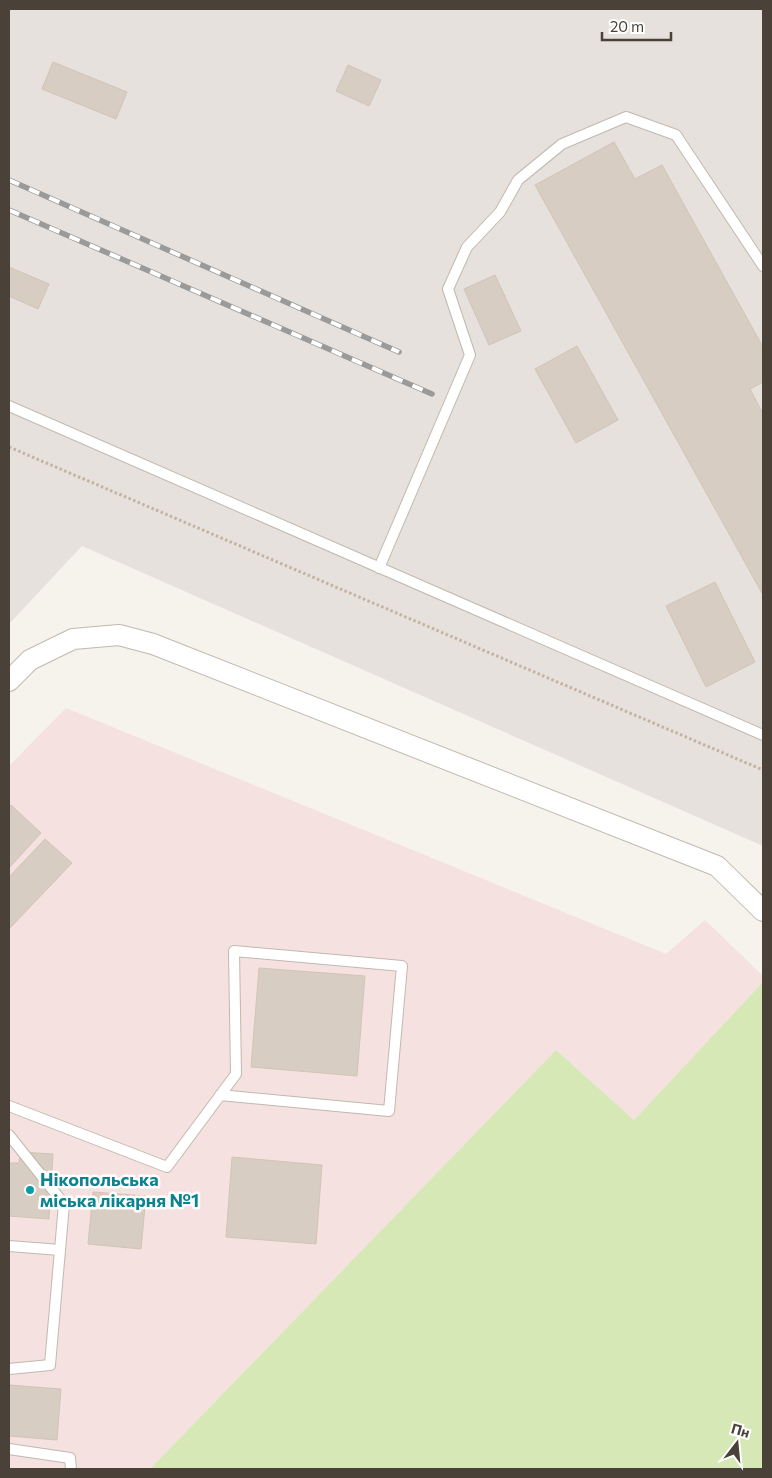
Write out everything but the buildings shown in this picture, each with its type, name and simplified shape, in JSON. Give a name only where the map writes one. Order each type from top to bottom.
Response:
[{"type":"street","points":[[9,681],[30,660],[73,639],[119,635],[153,644],[717,866],[763,911]]},
{"type":"lane","points":[[379,568],[470,355],[448,289],[467,247],[500,212],[518,180],[562,144],[626,117],[676,135],[763,266]]},
{"type":"lane","points":[[9,406],[763,735]]},
{"type":"lane","points":[[740,889],[763,902]]},
{"type":"lane","points":[[9,1106],[167,1167],[220,1095],[236,1074],[234,951],[402,966],[389,1111],[220,1095]]},
{"type":"lane","points":[[9,1135],[64,1204],[50,1365],[9,1369]]},
{"type":"lane","points":[[9,1246],[60,1250]]},
{"type":"lane","points":[[9,1449],[70,1458],[71,1469]]},
{"type":"path","points":[[9,447],[763,770]]},
{"type":"shaded area","points":[[9,9],[763,9],[763,846],[82,546],[9,624]]},
{"type":"shaded area","points":[[66,708],[666,954],[705,920],[763,976],[763,982],[634,1120],[556,1050],[150,1469],[9,1469],[9,766]]},
{"type":"green space","points":[[763,982],[763,1469],[150,1469],[556,1050],[634,1120]]},
{"type":"railway","points":[[9,180],[399,352]]},
{"type":"railway","points":[[9,210],[432,394]]},
{"type":"place","name":"Нікопольська міська лікарня №1","points":[[30,1190]]}]
